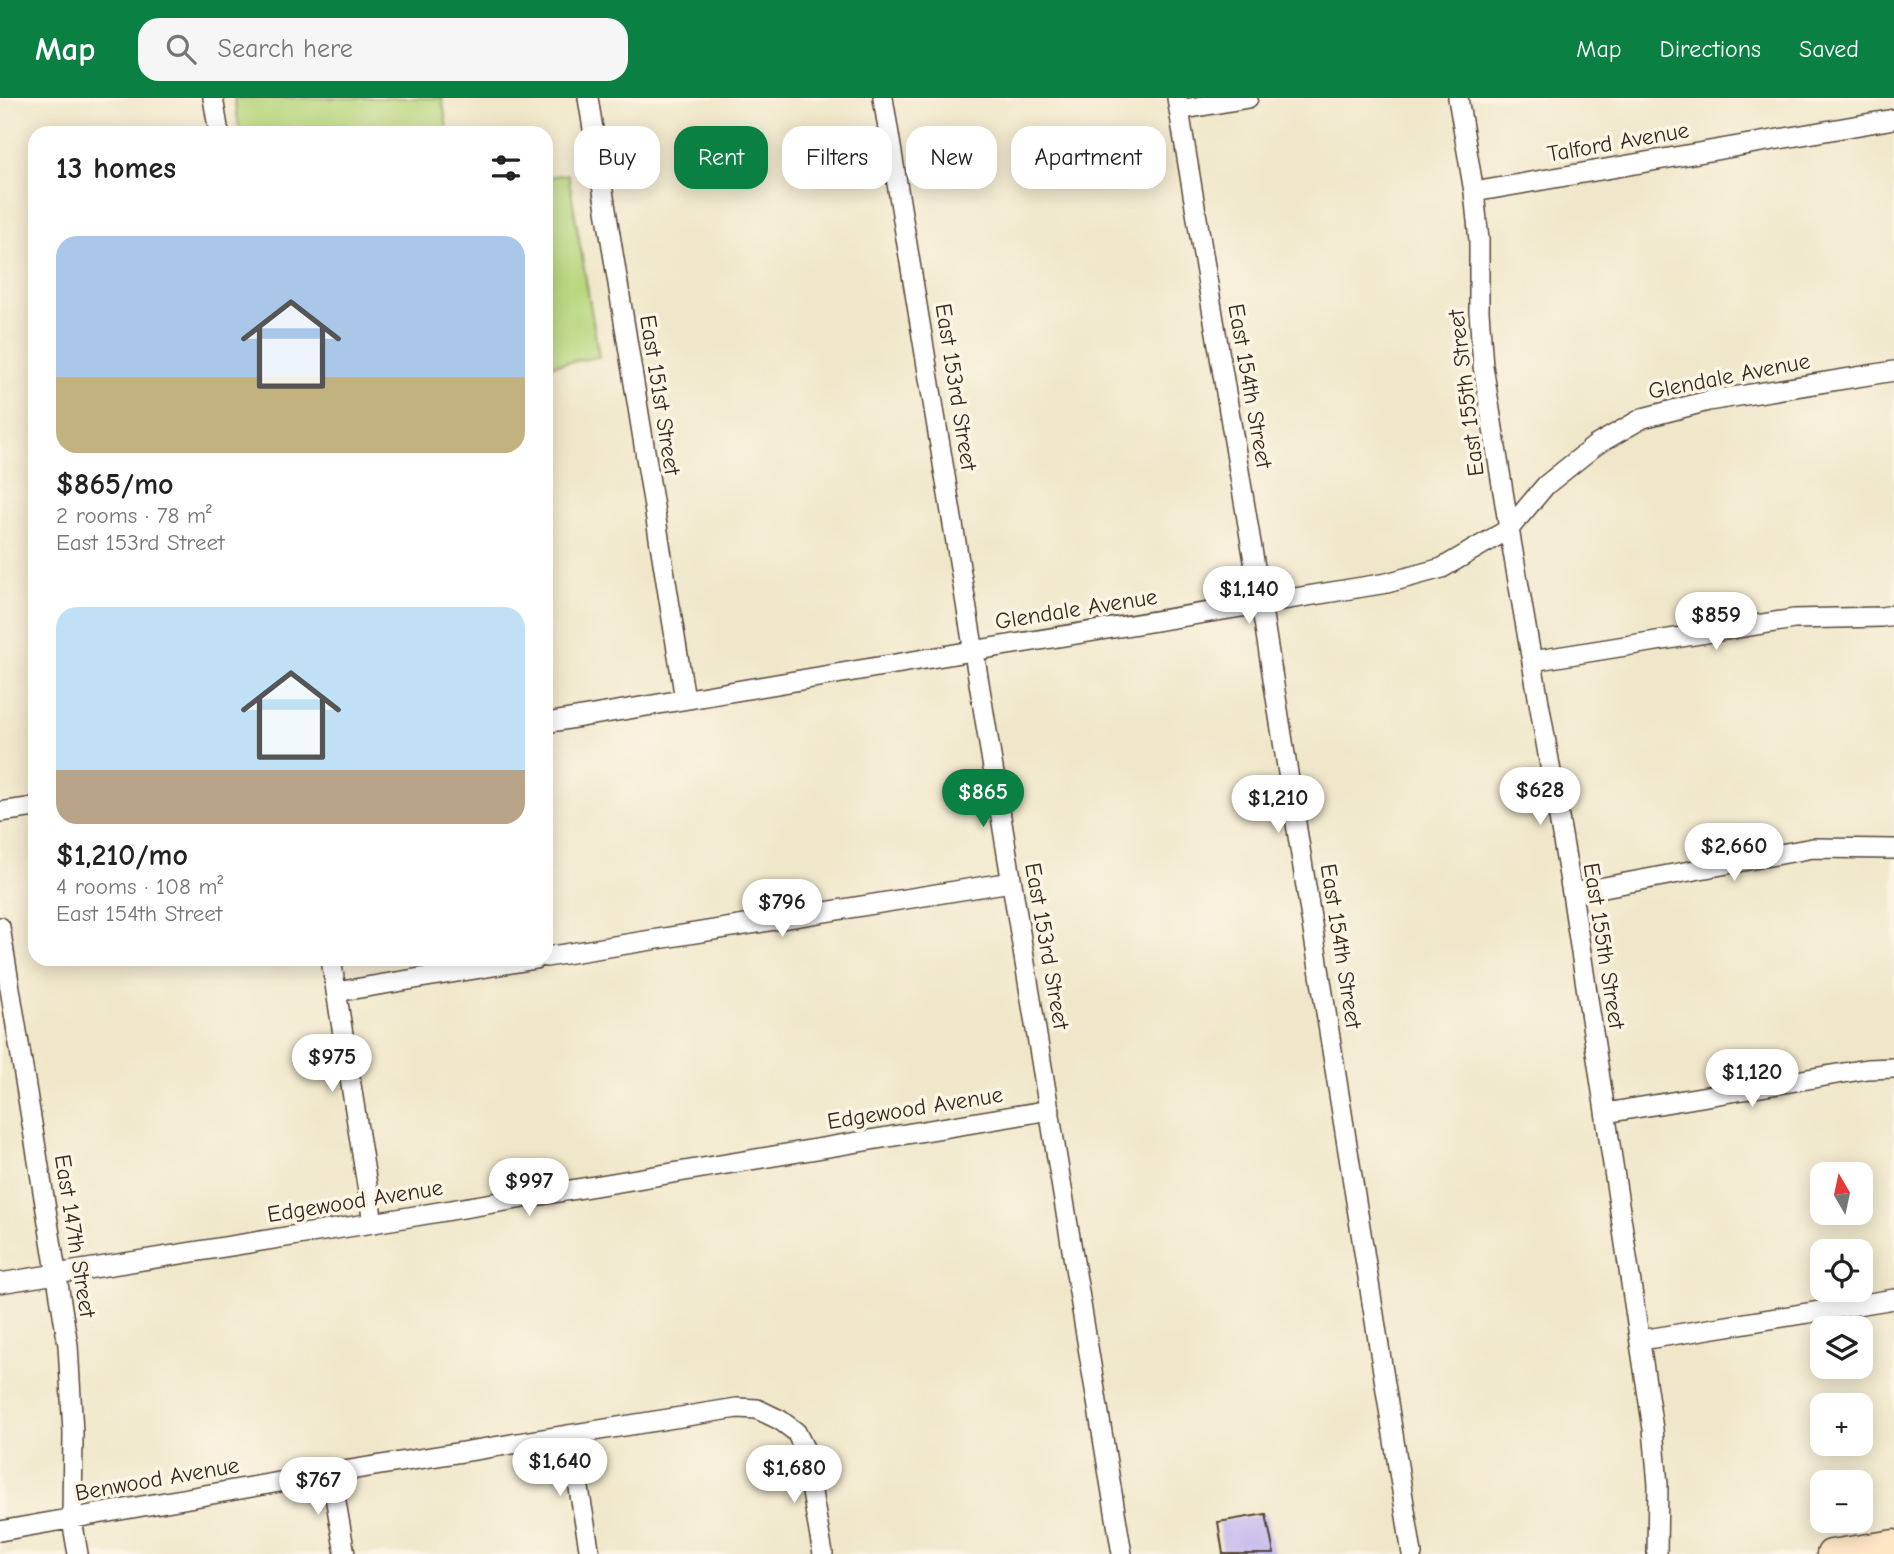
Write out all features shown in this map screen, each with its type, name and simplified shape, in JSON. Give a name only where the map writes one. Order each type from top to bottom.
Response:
[{"type":"main road","points":[[1831,1554],[1894,1544]]},
{"type":"street","points":[[213,98],[218,126]]},
{"type":"street","name":"East 151st Street","points":[[587,98],[685,699]]},
{"type":"street","name":"East 153rd Street","points":[[883,98],[1122,1554]]},
{"type":"street","points":[[1178,104],[1248,98]]},
{"type":"street","name":"East 155th Street","points":[[1458,98],[1479,240],[1479,311],[1483,366],[1572,892],[1641,1340],[1658,1485],[1657,1554]]},
{"type":"street","name":"East 154th Street","points":[[1178,104],[1262,603],[1412,1554]]},
{"type":"street","name":"Talford Avenue","points":[[1474,192],[1894,119]]},
{"type":"street","name":"Glendale Avenue","points":[[553,722],[1387,583],[1442,568],[1509,528],[1546,485],[1596,445],[1643,418],[1708,401],[1894,371]]},
{"type":"street","points":[[1532,661],[1794,619],[1894,615]]},
{"type":"street","points":[[0,812],[28,808]]},
{"type":"street","points":[[1572,892],[1812,848],[1894,849]]},
{"type":"street","points":[[553,956],[1011,881]]},
{"type":"street","name":"East 147th Street","points":[[0,927],[10,1043],[68,1345],[73,1433],[72,1520],[78,1554]]},
{"type":"street","points":[[332,966],[373,1223]]},
{"type":"street","points":[[336,992],[494,966]]},
{"type":"street","points":[[1606,1113],[1867,1069],[1894,1068]]},
{"type":"street","name":"Edgewood Avenue","points":[[0,1283],[1050,1110]]},
{"type":"street","points":[[1641,1340],[1894,1299]]},
{"type":"street","name":"Benwood Avenue","points":[[0,1531],[331,1473],[737,1408],[757,1409],[780,1420],[796,1432],[804,1448],[823,1554]]},
{"type":"street","points":[[569,1435],[590,1554]]},
{"type":"street","points":[[331,1473],[345,1554]]},
{"type":"green space","points":[[234,98],[442,98],[447,126],[239,126]]},
{"type":"green space","points":[[568,174],[599,357],[553,365],[553,176]]},
{"type":"building","points":[[1266,1514],[1274,1554],[1223,1554],[1218,1522]]}]
